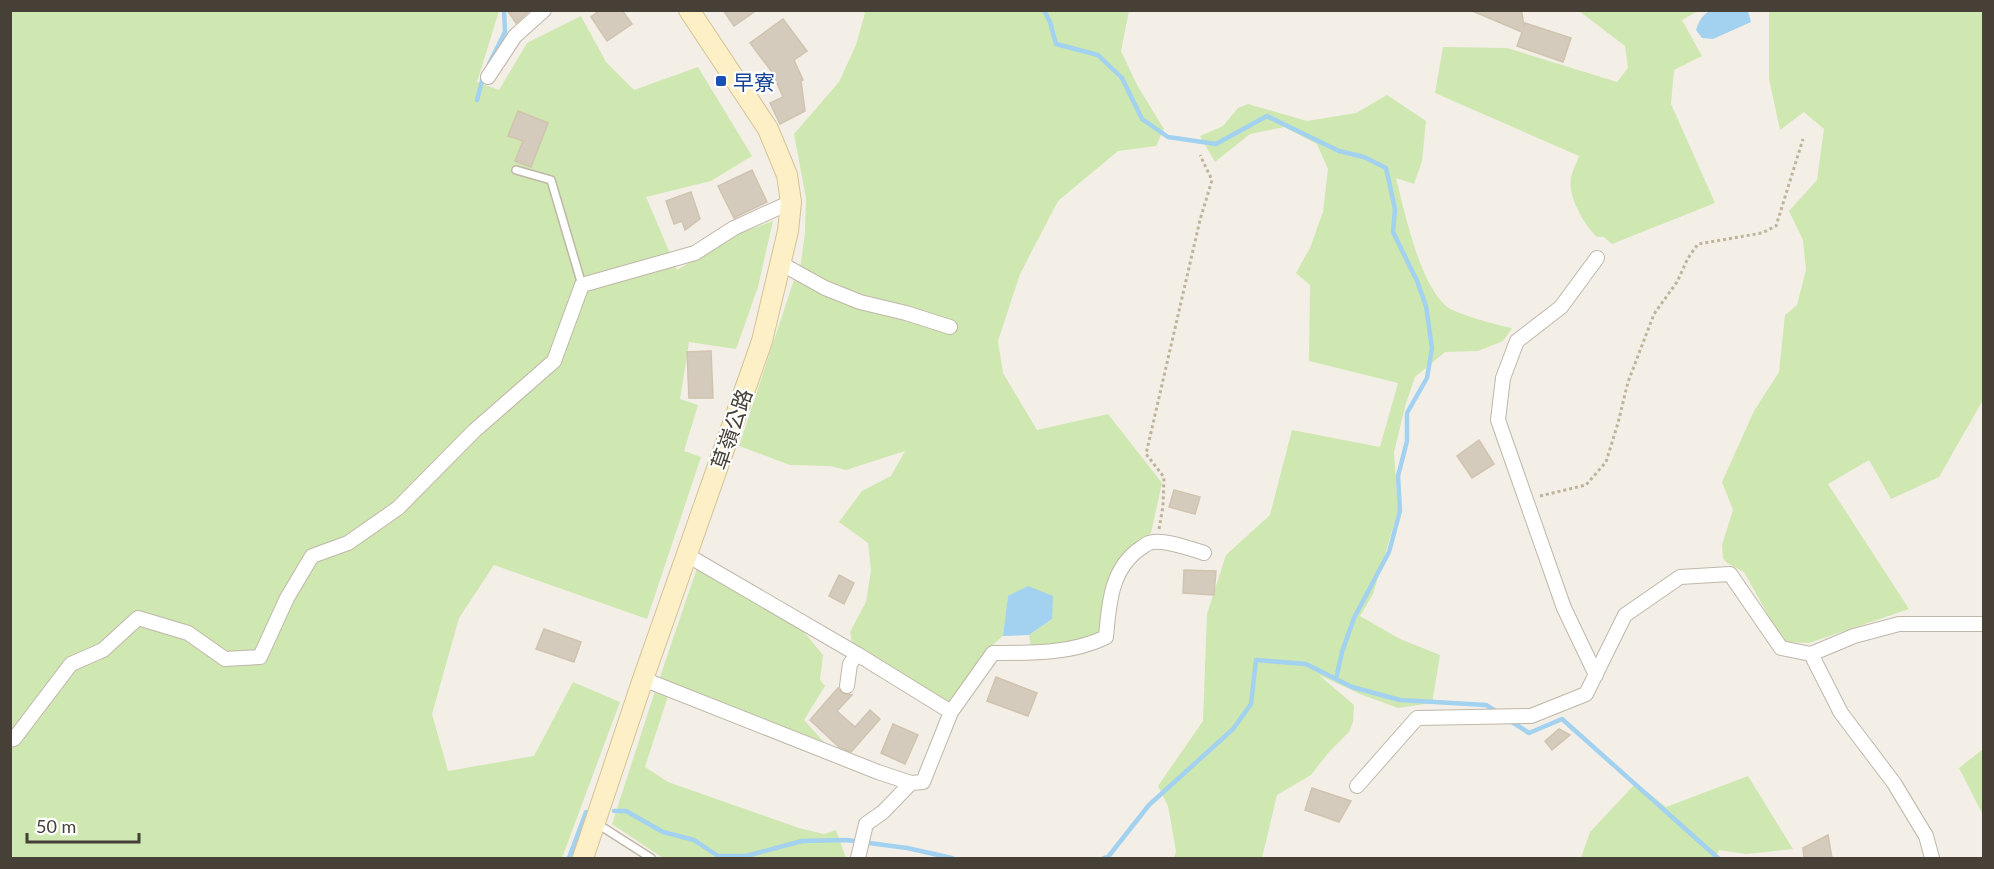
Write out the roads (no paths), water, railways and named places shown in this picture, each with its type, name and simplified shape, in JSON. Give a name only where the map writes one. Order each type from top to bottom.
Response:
[{"type":"main road","name":"草嶺公路","points":[[583,858],[643,679],[762,341],[788,231],[791,201],[788,175],[768,129],[689,10]]},
{"type":"street","points":[[488,77],[515,36],[544,10]]},
{"type":"street","points":[[10,740],[14,739],[71,664],[102,650],[138,618],[188,633],[225,659],[260,657],[287,598],[312,556],[348,543],[398,508],[474,431],[554,361],[582,285],[695,253],[734,228],[791,201]]},
{"type":"street","points":[[1596,675],[1564,608],[1498,420],[1503,378],[1517,341],[1561,307],[1597,258]]},
{"type":"street","points":[[780,263],[825,288],[860,302],[950,327]]},
{"type":"street","points":[[643,679],[878,772],[911,783],[923,782],[951,712],[993,653],[1032,653],[1093,643],[1106,636],[1109,608],[1118,570],[1135,552],[1149,542],[1169,543],[1204,553]]},
{"type":"street","points":[[687,555],[857,654],[951,712]]},
{"type":"street","points":[[1357,786],[1417,718],[1531,716],[1586,694],[1625,615],[1680,578],[1730,574],[1781,648],[1811,654],[1854,636],[1899,624],[1983,624]]},
{"type":"street","points":[[847,686],[850,664],[857,654]]},
{"type":"street","points":[[1811,654],[1841,713],[1893,783],[1926,836],[1932,858]]},
{"type":"street","points":[[859,855],[866,824],[883,812],[911,783]]},
{"type":"lane","points":[[516,170],[551,180],[582,285]]},
{"type":"lane","points":[[596,823],[651,858]]},
{"type":"water","points":[[1711,10],[1748,11],[1751,22],[1713,39],[1702,38],[1696,30],[1701,18]]},
{"type":"water","points":[[1028,586],[1053,596],[1052,619],[1029,635],[1003,636],[1008,596]]},
{"type":"waterway","points":[[489,64],[505,32],[504,10]]},
{"type":"waterway","points":[[1044,10],[1056,44],[1098,55],[1122,78],[1142,119],[1168,137],[1216,144],[1267,116],[1339,151],[1364,157],[1386,168],[1395,209],[1393,232],[1417,281],[1426,306],[1432,348],[1427,378],[1407,413],[1407,441],[1398,476],[1400,511],[1389,552],[1354,618],[1342,652],[1336,679]]},
{"type":"waterway","points":[[477,100],[483,77]]},
{"type":"waterway","points":[[1104,858],[1108,857],[1149,805],[1233,729],[1251,704],[1256,660],[1306,664],[1352,687],[1400,700],[1486,705],[1497,712]]},
{"type":"waterway","points":[[1509,720],[1529,733],[1562,719],[1718,858]]},
{"type":"waterway","points":[[614,811],[626,811],[663,832],[694,840],[718,856],[746,856],[802,841],[846,840],[907,848],[952,858]]},
{"type":"waterway","points":[[569,858],[586,812]]},
{"type":"place","name":"早寮","points":[[721,81]]}]
